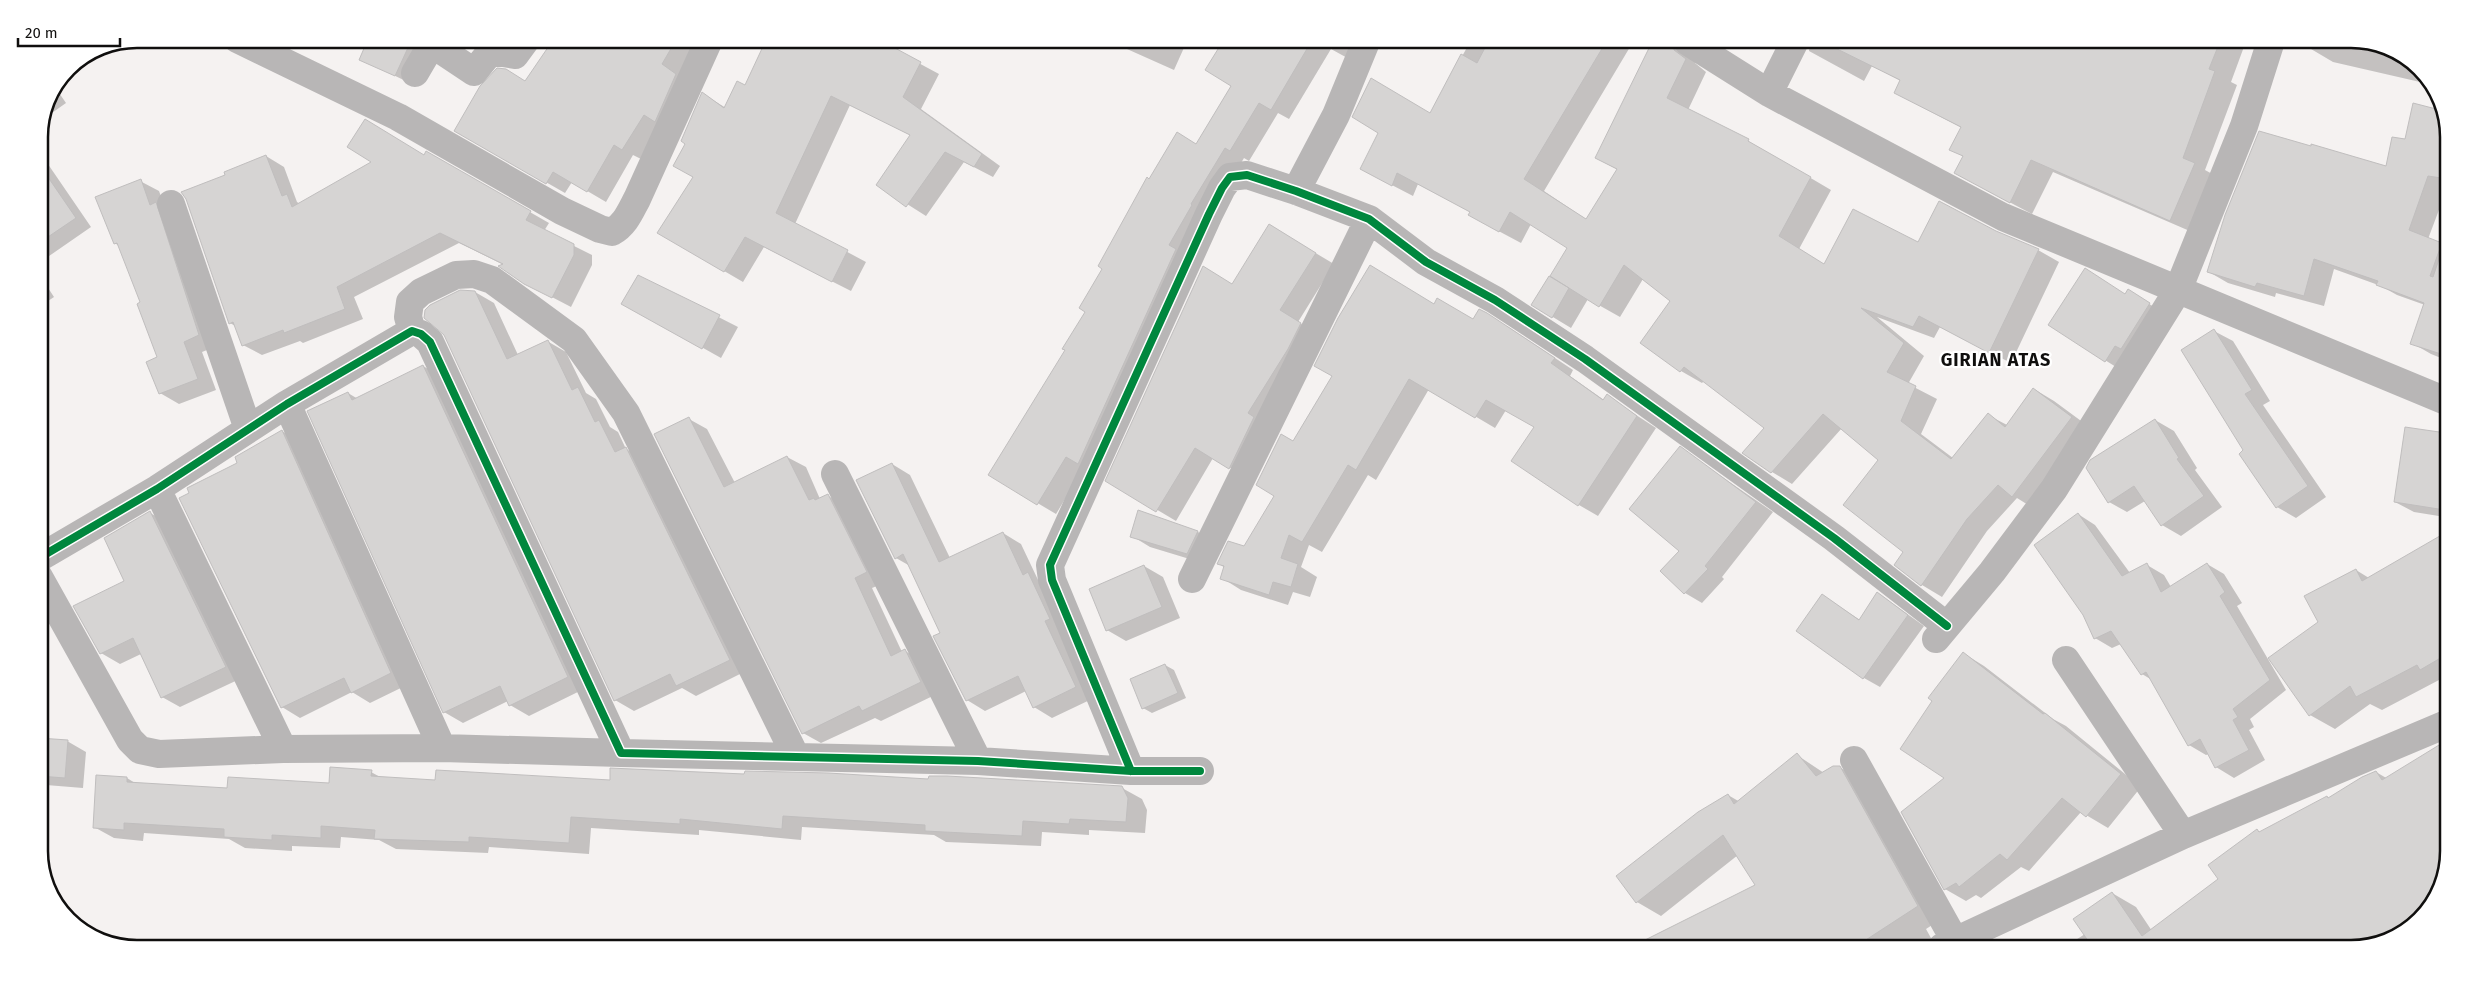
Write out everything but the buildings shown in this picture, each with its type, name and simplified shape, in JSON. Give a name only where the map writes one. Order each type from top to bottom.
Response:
[{"type":"street","points":[[272,48],[398,116],[562,211],[600,229],[612,232],[619,228],[627,218],[637,199],[705,48]]},
{"type":"street","points":[[415,73],[430,48]]},
{"type":"street","points":[[438,48],[474,72],[491,51],[515,56],[520,48]]},
{"type":"street","points":[[1296,191],[1336,115],[1364,48]]},
{"type":"street","points":[[1698,48],[1769,93],[2003,217],[2439,398]]},
{"type":"street","points":[[1769,93],[1792,48]]},
{"type":"street","points":[[1131,771],[1052,580],[1050,565],[1222,188],[1230,177],[1246,175],[1296,191],[1369,219],[1426,262],[1495,300],[1585,359],[1834,538],[1941,633],[1992,572],[2054,489],[2178,290],[2244,126],[2269,48]]},
{"type":"street","points":[[171,204],[248,429]]},
{"type":"street","points":[[1192,579],[1369,219]]},
{"type":"street","points":[[412,331],[408,317],[410,302],[421,292],[456,275],[474,274],[492,280],[574,340],[626,413],[795,755]]},
{"type":"street","points":[[48,553],[156,490],[287,404],[412,331],[421,334],[430,342],[621,752]]},
{"type":"street","points":[[287,404],[442,748]]},
{"type":"street","points":[[835,474],[978,761]]},
{"type":"street","points":[[156,490],[283,749]]},
{"type":"street","points":[[48,592],[130,740],[140,750],[159,754],[283,749],[442,748],[795,755],[978,761],[1131,771],[1200,771]]},
{"type":"street","points":[[2066,660],[2183,835]]},
{"type":"street","points":[[1958,940],[2183,835],[2440,727]]},
{"type":"street","points":[[1854,760],[1947,940]]},
{"type":"cycle path","points":[[1131,771],[1052,580],[1050,565],[1209,214],[1222,188],[1230,177],[1247,175],[1296,191],[1369,219],[1426,262],[1495,300],[1585,359],[1834,538],[1947,626]]},
{"type":"cycle path","points":[[48,553],[157,489],[287,404],[412,331],[421,334],[430,342],[621,753],[978,761],[1131,771],[1200,771]]},
{"type":"district","name":"GIRIAN ATAS","points":[[1996,360]]}]
